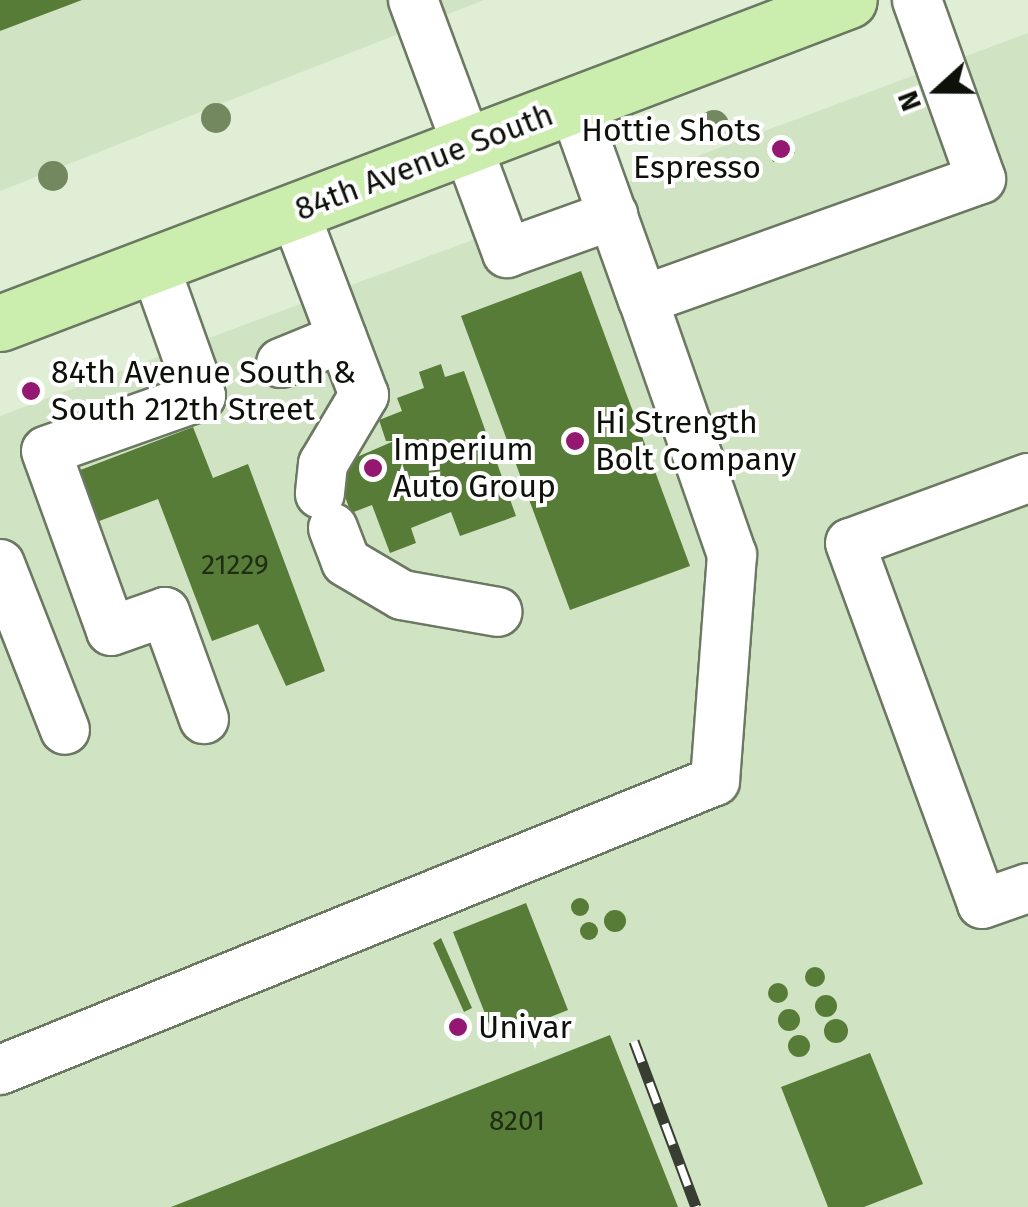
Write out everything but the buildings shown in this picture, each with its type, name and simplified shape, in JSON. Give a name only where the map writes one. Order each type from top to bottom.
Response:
[{"type":"main road","name":"84th Avenue South","points":[[0,323],[849,0]]},
{"type":"lane","points":[[414,0],[507,253],[613,215]]},
{"type":"lane","points":[[643,300],[981,179],[917,0]]},
{"type":"lane","points":[[0,1070],[715,781],[732,554],[573,105]]},
{"type":"lane","points":[[294,211],[364,394],[323,464],[326,511],[346,562],[402,595],[498,612]]},
{"type":"lane","points":[[154,264],[201,396],[46,451],[110,630],[166,612],[204,719]]},
{"type":"lane","points":[[280,363],[342,338]]},
{"type":"lane","points":[[1028,478],[850,543],[982,904],[1028,888]]},
{"type":"lane","points":[[0,564],[65,730]]},
{"type":"shaded area","points":[[0,0],[484,0],[0,191]]},
{"type":"shaded area","points":[[1028,33],[1028,1207],[0,1207],[0,416]]},
{"type":"railway","points":[[634,1041],[696,1207]]},
{"type":"place","name":"Hottie Shots Espresso","points":[[781,149]]},
{"type":"place","name":"84th Avenue South & South 212th Street","points":[[31,391]]},
{"type":"place","name":"Hi Strength Bolt Company","points":[[575,441]]},
{"type":"place","name":"Imperium Auto Group","points":[[373,468]]},
{"type":"place","name":"Univar","points":[[458,1027]]}]
